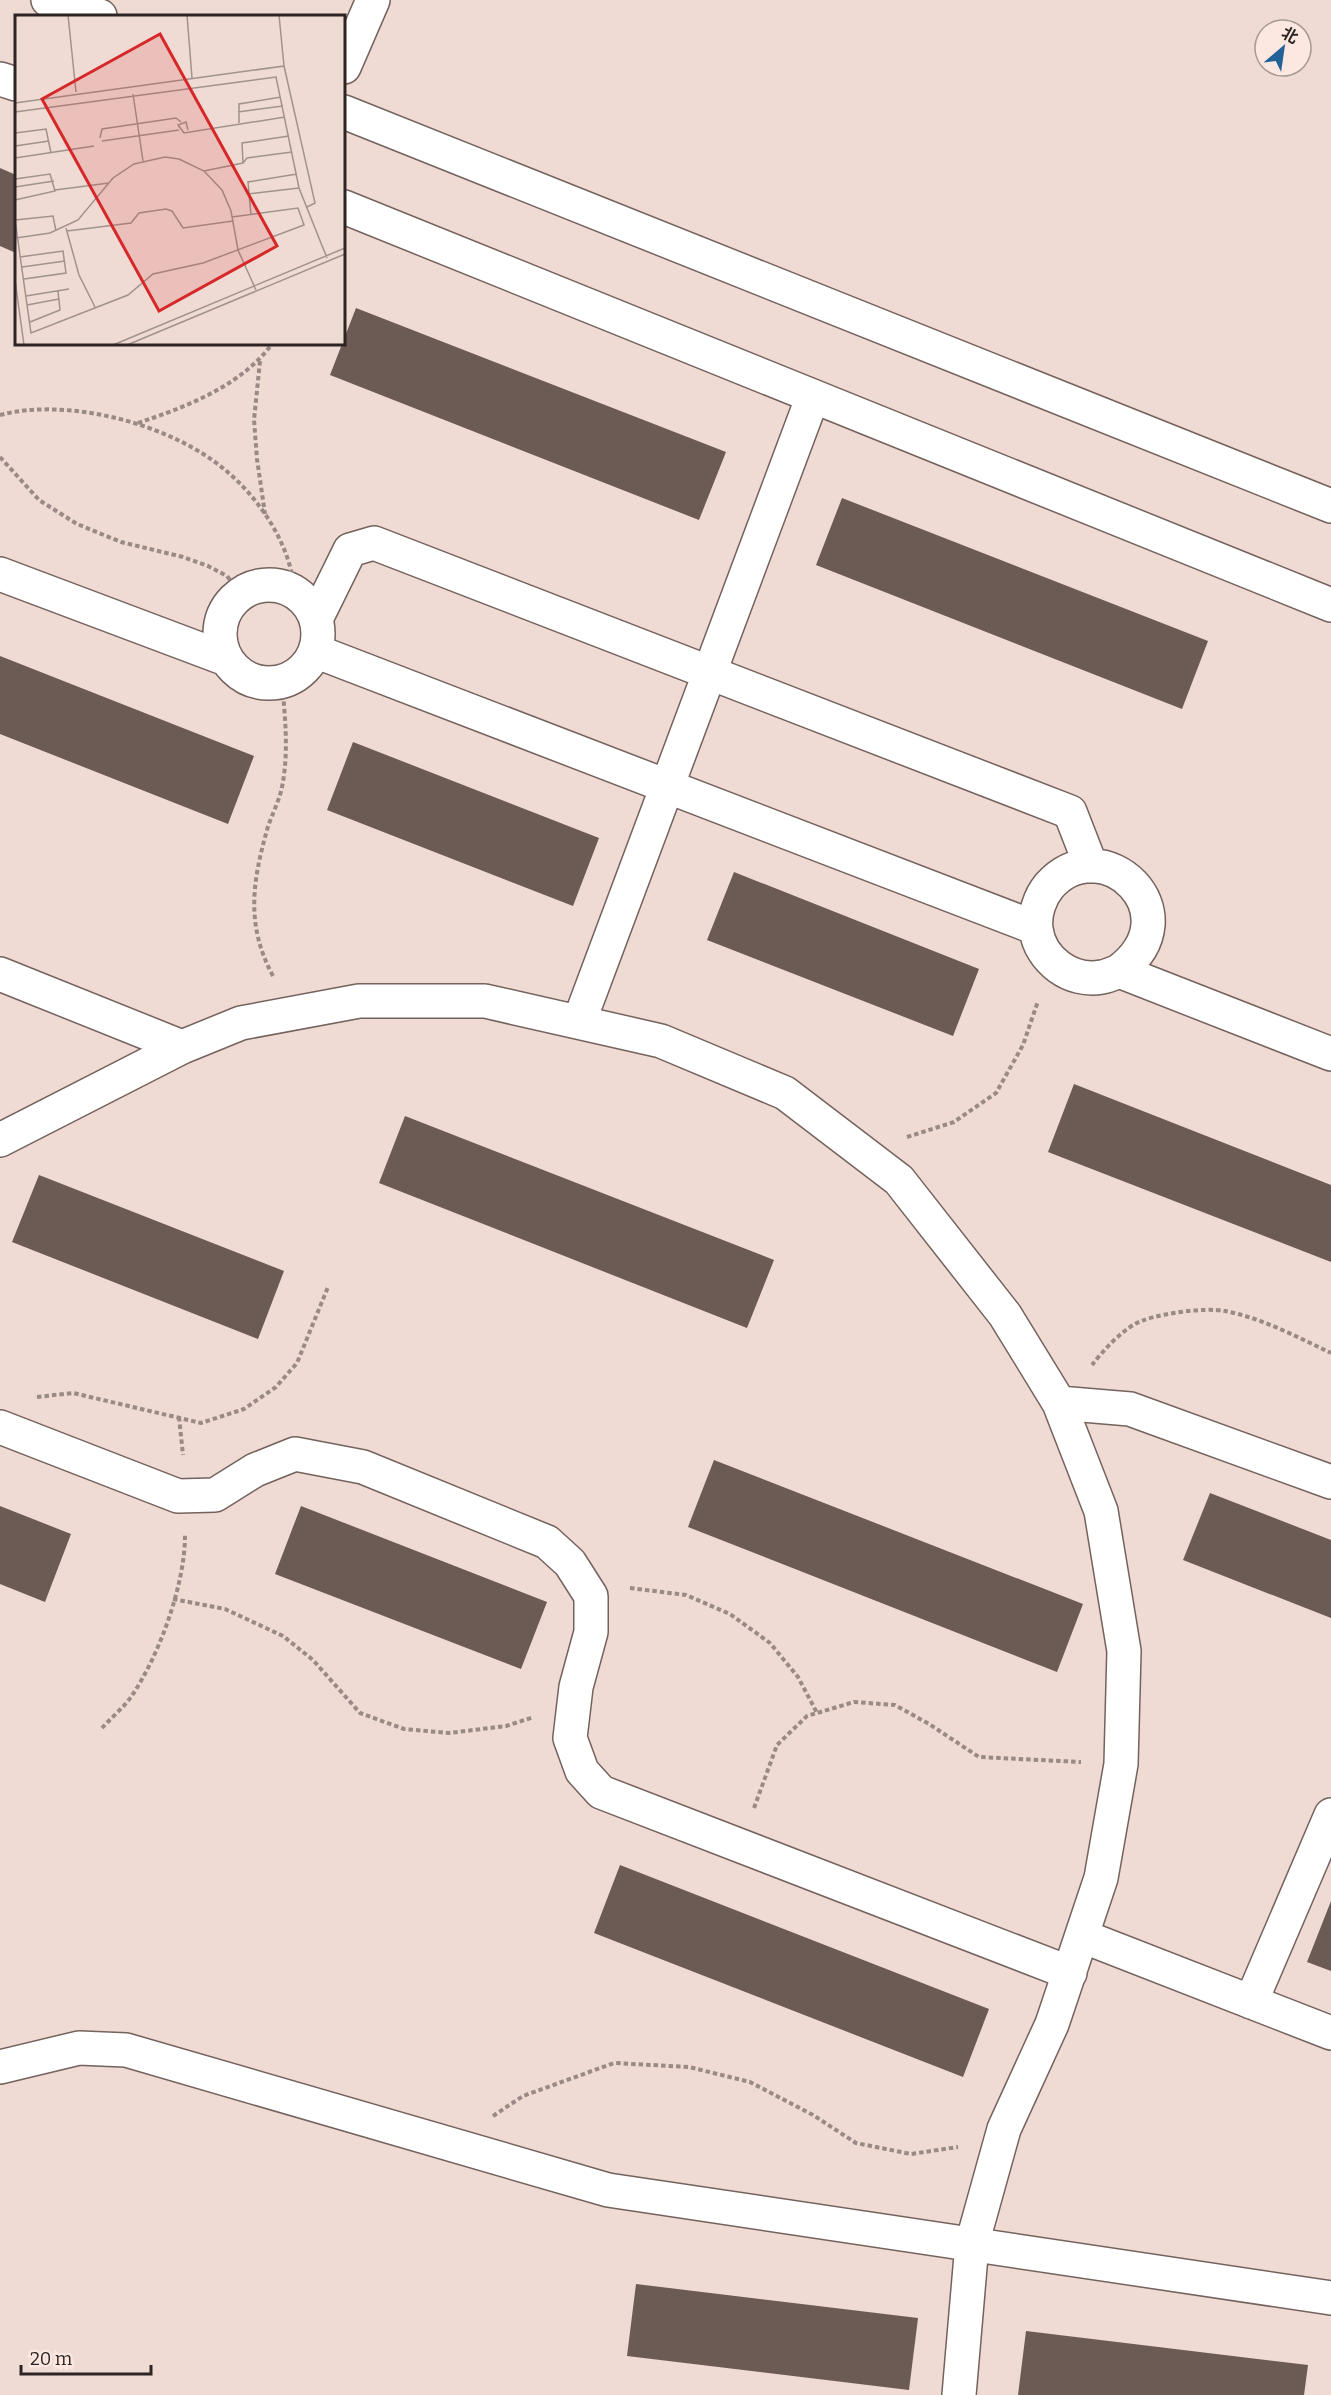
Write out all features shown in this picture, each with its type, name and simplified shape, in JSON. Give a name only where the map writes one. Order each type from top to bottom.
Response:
[{"type":"street","points":[[48,0],[97,15]]},
{"type":"street","points":[[345,65],[373,0]]},
{"type":"street","points":[[0,79],[15,84]]},
{"type":"street","points":[[345,112],[1331,506]]},
{"type":"street","points":[[345,207],[1331,605]]},
{"type":"street","points":[[579,1022],[813,396]]},
{"type":"street","points":[[316,619],[350,550],[374,543],[1070,812],[1091,866]]},
{"type":"street","points":[[0,574],[226,659]]},
{"type":"street","points":[[265,585],[281,587],[296,593],[308,605],[316,619],[318,635],[315,651],[296,676],[282,682],[266,683],[250,680],[236,671],[226,659],[220,643],[220,627],[225,612],[241,594],[249,589],[265,585]]},
{"type":"street","points":[[315,651],[1036,928]]},
{"type":"street","points":[[1091,866],[1110,868],[1126,878],[1139,891],[1147,908],[1149,926],[1144,944],[1134,960],[1119,971],[1102,977],[1084,978],[1066,972],[1051,960],[1041,946],[1036,928],[1037,909],[1044,892],[1057,878],[1073,869],[1091,866]]},
{"type":"street","points":[[1119,971],[1331,1054]]},
{"type":"street","points":[[0,974],[182,1047]]},
{"type":"street","points":[[0,1140],[182,1047],[242,1023],[359,1001],[485,1001],[661,1041],[785,1093],[899,1180],[1005,1315],[1066,1403],[1101,1511],[1124,1651],[1121,1764],[1101,1878],[1053,2024],[1004,2129],[972,2244],[959,2395]]},
{"type":"street","points":[[1066,1403],[1130,1409],[1331,1482]]},
{"type":"street","points":[[0,1427],[178,1496],[215,1495],[255,1470],[295,1454],[363,1467],[547,1542],[570,1563],[591,1596],[591,1632],[576,1687],[570,1738],[582,1771],[601,1792],[1070,1973]]},
{"type":"street","points":[[1251,2002],[1331,1816]]},
{"type":"street","points":[[1082,1936],[1331,2033]]},
{"type":"street","points":[[0,2067],[79,2048],[126,2050],[608,2190],[1331,2298]]},
{"type":"path","points":[[137,423],[185,407],[220,388],[260,360],[271,345]]},
{"type":"path","points":[[260,360],[254,420],[265,516]]},
{"type":"path","points":[[0,415],[46,409],[104,415],[137,423],[187,446],[224,469],[258,504],[288,556],[296,593]]},
{"type":"path","points":[[0,457],[39,500],[77,524],[122,542],[183,557],[208,566],[226,576],[241,594]]},
{"type":"path","points":[[282,682],[287,740],[282,789],[267,829],[254,882],[253,916],[262,955],[293,1013]]},
{"type":"path","points":[[853,1145],[905,1138],[954,1122],[996,1093],[1023,1045],[1051,960]]},
{"type":"path","points":[[35,1398],[73,1393],[201,1423],[244,1409],[276,1387],[297,1363],[328,1287]]},
{"type":"path","points":[[1066,1403],[1083,1376],[1102,1353],[1135,1323],[1174,1312],[1223,1310],[1268,1324],[1331,1353]]},
{"type":"path","points":[[102,1728],[130,1698],[167,1628],[185,1548],[185,1468],[179,1417]]},
{"type":"path","points":[[591,1596],[634,1587],[686,1595],[730,1614],[770,1643],[798,1677],[817,1713]]},
{"type":"path","points":[[173,1599],[225,1609],[283,1636],[313,1660],[360,1713],[404,1729],[449,1733],[506,1726],[574,1704]]},
{"type":"path","points":[[740,1845],[777,1745],[807,1716],[854,1702],[895,1705],[979,1757],[1121,1764]]},
{"type":"path","points":[[449,2144],[523,2096],[614,2063],[689,2067],[750,2082],[813,2115],[856,2143],[900,2152],[911,2154],[1001,2141]]},
{"type":"building","points":[[0,168],[15,175],[15,253],[0,246]]},
{"type":"building","points":[[356,308],[726,452],[699,520],[330,375],[342,345],[345,345],[345,336]]},
{"type":"building","points":[[842,498],[1208,641],[1182,709],[816,565]]},
{"type":"building","points":[[0,656],[254,756],[228,824],[0,734]]},
{"type":"building","points":[[353,742],[599,838],[573,906],[327,810]]},
{"type":"building","points":[[734,872],[979,969],[953,1036],[707,940]]},
{"type":"building","points":[[1074,1084],[1331,1185],[1331,1262],[1048,1152]]},
{"type":"building","points":[[405,1116],[774,1260],[747,1328],[379,1183]]},
{"type":"building","points":[[39,1175],[284,1271],[258,1339],[12,1242]]},
{"type":"building","points":[[714,1460],[1083,1604],[1057,1672],[688,1527]]},
{"type":"building","points":[[1210,1493],[1331,1540],[1331,1618],[1183,1560]]},
{"type":"building","points":[[0,1506],[71,1534],[45,1602],[0,1584]]},
{"type":"building","points":[[301,1506],[547,1602],[521,1669],[275,1574]]},
{"type":"building","points":[[620,1865],[989,2009],[963,2077],[594,1933]]},
{"type":"building","points":[[1331,1901],[1331,1971],[1307,1962]]},
{"type":"building","points":[[636,2284],[918,2318],[909,2390],[627,2356]]},
{"type":"building","points":[[1026,2331],[1308,2365],[1304,2395],[1018,2395]]}]
